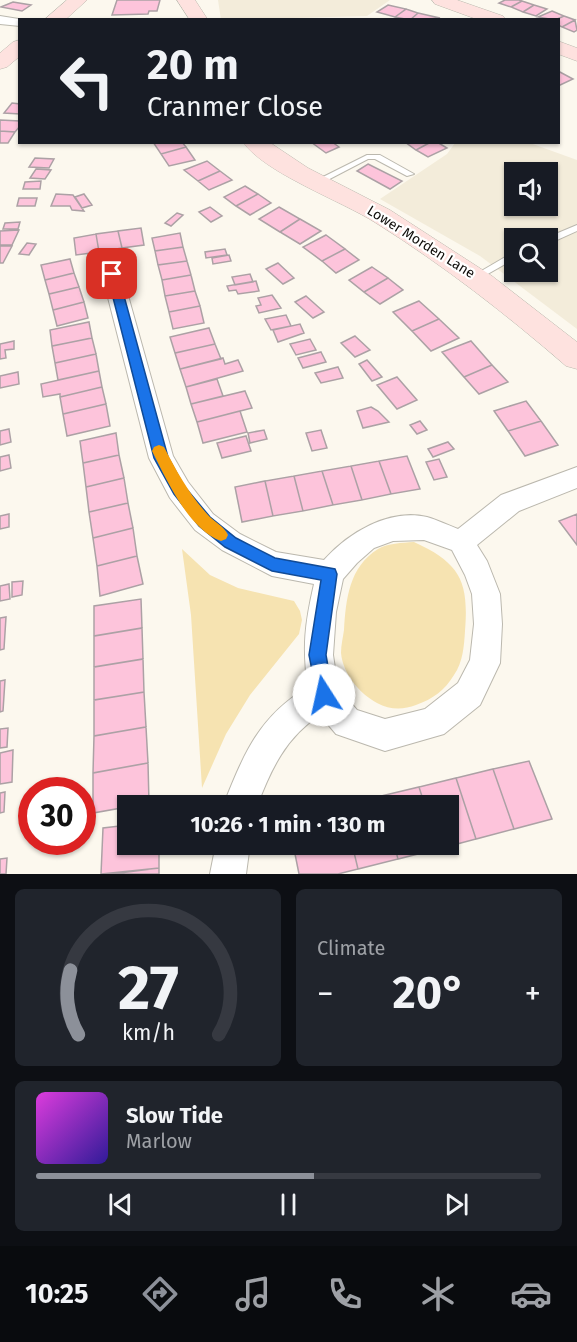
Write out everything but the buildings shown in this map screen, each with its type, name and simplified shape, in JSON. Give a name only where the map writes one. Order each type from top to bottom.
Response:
[{"type":"street","points":[[56,18],[78,0]]},
{"type":"street","points":[[186,0],[199,12]]},
{"type":"street","points":[[441,0],[491,18]]},
{"type":"street","points":[[0,20],[18,22]]},
{"type":"street","points":[[0,63],[18,47]]},
{"type":"street","points":[[560,48],[577,55]]},
{"type":"street","name":"Lower Morden Lane","points":[[257,144],[279,161],[387,219],[476,277],[577,358]]},
{"type":"street","points":[[112,274],[161,458],[179,490],[204,522],[231,543],[272,564],[330,574]]},
{"type":"street","points":[[461,542],[510,503],[577,477]]},
{"type":"street","points":[[425,528],[461,542],[477,570],[486,594],[488,624],[485,663],[469,694],[433,723],[386,735],[346,723],[324,695],[318,655],[330,574],[347,554],[365,540],[392,529],[425,528]]},
{"type":"street","points":[[244,795],[256,764],[274,732],[298,709],[324,695]]},
{"type":"street","points":[[228,874],[231,855]]},
{"type":"lane","points":[[317,182],[368,157],[377,157],[410,174]]},
{"type":"lane","points":[[558,237],[577,228]]},
{"type":"lane","points":[[476,277],[504,261]]},
{"type":"shaded area","points":[[218,0],[390,0],[367,16],[221,18]]},
{"type":"shaded area","points":[[454,144],[533,144],[577,160],[577,329],[515,282],[558,282],[558,228],[504,228],[504,274],[480,256],[380,199],[447,154]]},
{"type":"shaded area","points":[[414,542],[430,550],[451,566],[463,586],[466,614],[463,648],[457,670],[447,685],[438,693],[411,707],[392,708],[377,703],[364,694],[353,682],[345,668],[341,653],[346,607],[355,574],[368,556],[386,546]]},
{"type":"shaded area","points":[[182,549],[210,575],[238,588],[294,601],[302,620],[299,634],[250,695],[226,734],[202,788],[191,615]]},
{"type":"slow traffic","points":[[159,451],[179,490],[204,522],[221,535]]},
{"type":"route","points":[[112,274],[161,458],[179,490],[204,522],[231,543],[272,564],[330,574],[322,612],[318,655],[324,695]]}]
